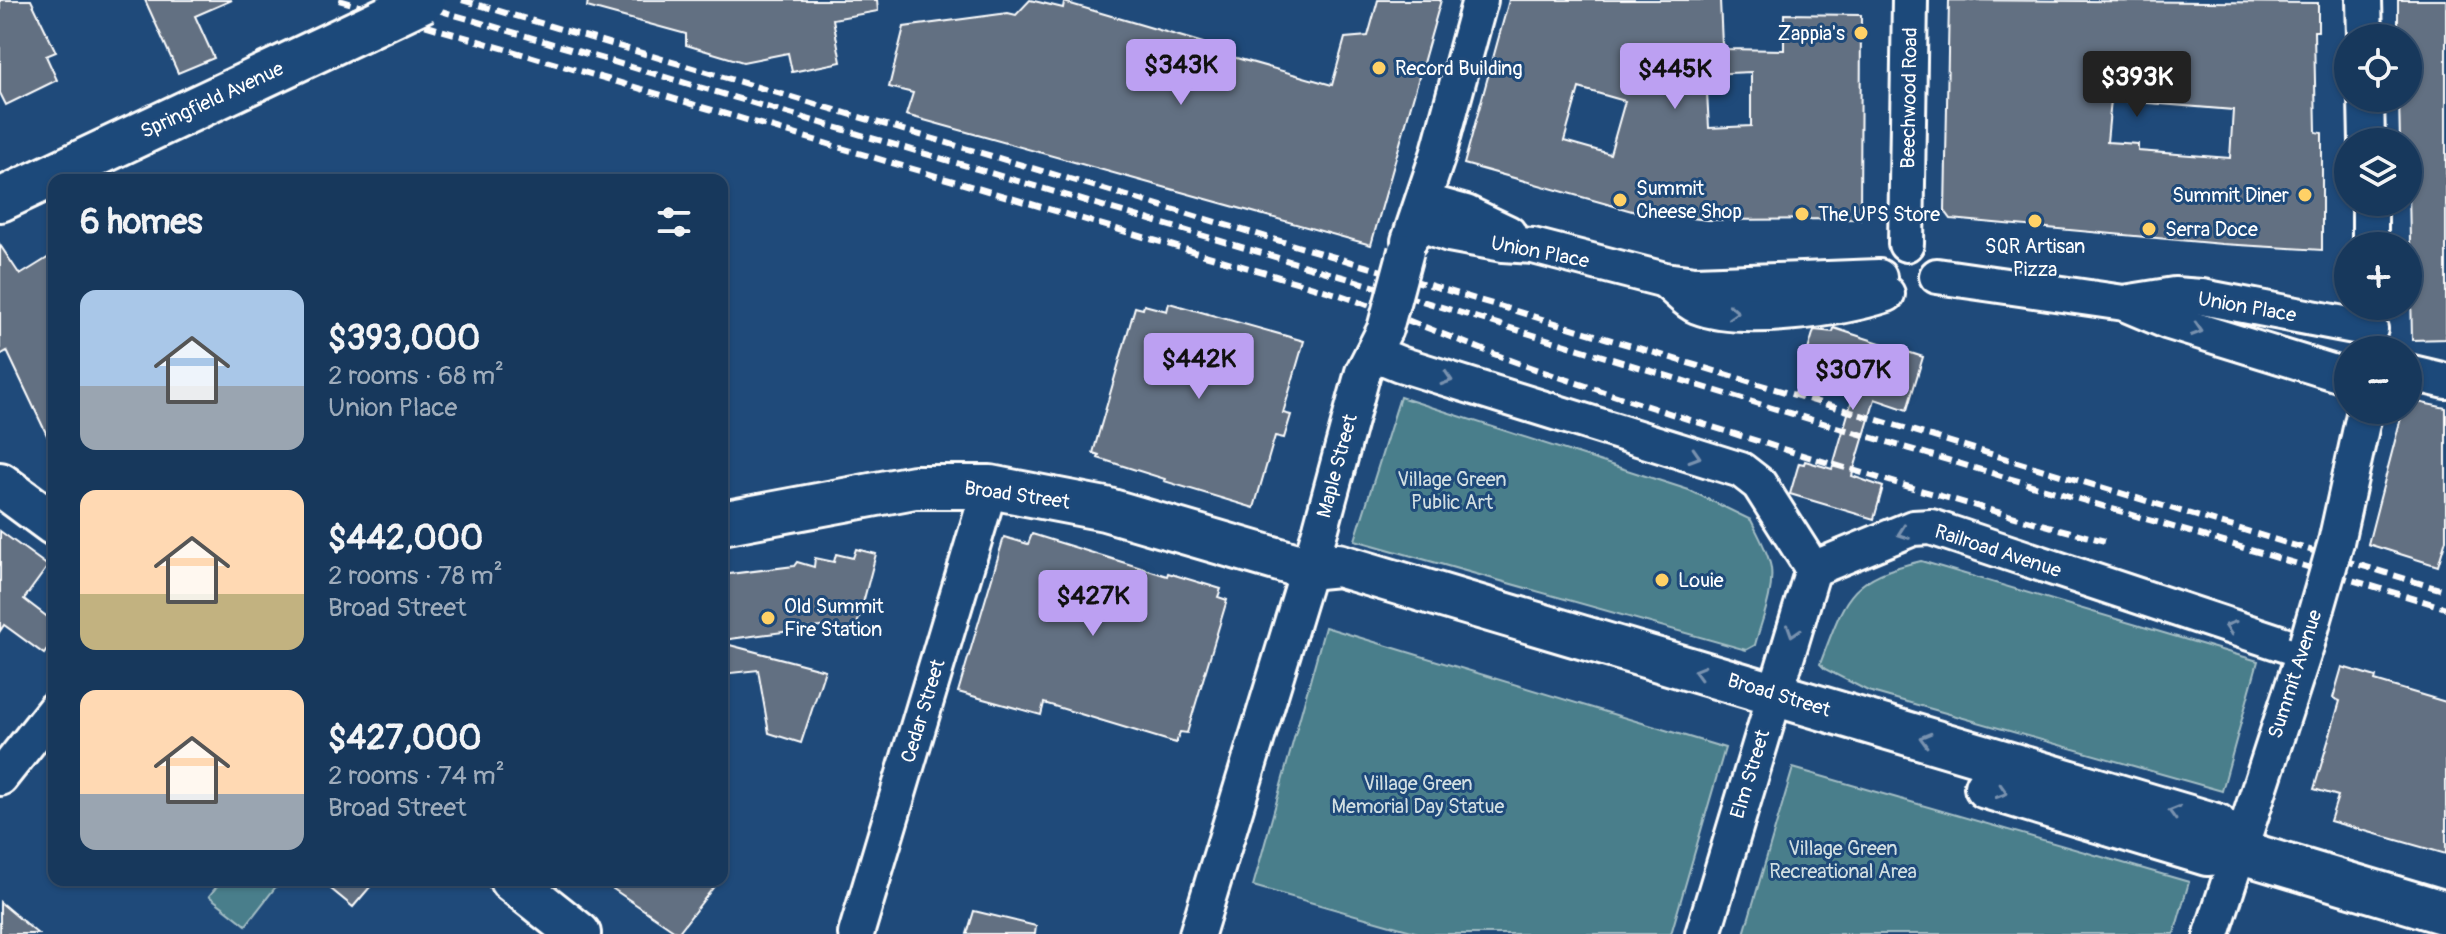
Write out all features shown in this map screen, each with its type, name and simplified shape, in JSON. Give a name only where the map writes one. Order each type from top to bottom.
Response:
[{"type":"main road","name":"Springfield Avenue","points":[[55,174],[424,0]]},
{"type":"main road","name":"Springfield Avenue","points":[[0,200],[48,177]]},
{"type":"main road","points":[[0,484],[48,520]]},
{"type":"main road","name":"Broad Street","points":[[728,522],[914,487],[990,487],[1105,509],[1307,568],[1331,591],[2216,825],[2238,851],[2446,913]]},
{"type":"main road","points":[[519,886],[579,934]]},
{"type":"street","name":"Maple Street","points":[[1197,934],[1321,528],[1363,372],[1379,341],[1438,155],[1480,0]]},
{"type":"street","name":"Beechwood Road","points":[[1906,244],[1910,0]]},
{"type":"street","points":[[2364,0],[2365,24]]},
{"type":"street","name":"Union Place","points":[[1415,225],[1466,213],[1533,246],[1665,280],[1695,284],[1883,286],[1903,302],[1922,299],[1935,286],[1937,276],[2124,303],[2169,322],[2334,373]]},
{"type":"street","points":[[1883,286],[1882,259],[1888,252],[1906,244],[1925,250],[1932,257],[1937,276]]},
{"type":"street","name":"Union Place","points":[[2124,303],[2174,295],[2202,297],[2370,328]]},
{"type":"street","points":[[1379,341],[1400,364],[1741,470],[1759,484],[1813,569]]},
{"type":"street","points":[[2422,375],[2446,381]]},
{"type":"street","name":"Summit Avenue","points":[[2212,934],[2306,647],[2336,542],[2362,424]]},
{"type":"street","name":"Cedar Street","points":[[856,934],[990,487]]},
{"type":"street","name":"Railroad Avenue","points":[[1813,569],[1913,528],[1931,527],[2306,647]]},
{"type":"street","name":"Elm Street","points":[[1703,934],[1813,569]]},
{"type":"street","points":[[0,778],[48,718]]},
{"type":"green space","name":"Village Green Public Art","points":[[1400,397],[1689,490],[1751,520],[1771,568],[1769,597],[1755,645],[1746,650],[1355,540]]},
{"type":"green space","points":[[1921,561],[2258,661],[2222,791],[1868,691],[1825,669],[1820,664],[1843,607],[1852,594],[1878,575]]},
{"type":"green space","name":"Village Green Memorial Day Statue","points":[[1325,627],[1725,748],[1671,934],[1422,934],[1253,886]]},
{"type":"green space","name":"Village Green Recreational Area","points":[[1793,768],[2189,882],[2174,934],[1744,934]]},
{"type":"green space","points":[[217,886],[276,886],[246,925],[209,896]]},
{"type":"building","points":[[0,0],[31,0],[56,52],[46,56],[57,80],[6,105],[0,93]]},
{"type":"building","points":[[145,0],[232,0],[195,16],[214,58],[178,73]]},
{"type":"building","points":[[588,0],[877,0],[878,11],[833,19],[841,62],[792,72],[788,53],[743,62],[686,45],[686,34],[587,7]]},
{"type":"building","points":[[1030,0],[1063,8],[1064,2],[1203,43],[1201,48],[1332,85],[1345,38],[1368,36],[1378,0],[1441,0],[1371,245],[906,115],[913,93],[889,87],[904,27],[1008,13],[1016,15]]},
{"type":"building","points":[[1509,0],[1720,0],[1724,49],[1784,50],[1784,14],[1861,15],[1860,219],[1708,220],[1632,211],[1464,164]],"holes":[[[1751,72],[1751,126],[1709,128],[1706,74]],[[1579,88],[1625,101],[1610,154],[1564,141]]]},
{"type":"building","points":[[1949,0],[2318,3],[2318,31],[2314,31],[2316,132],[2322,133],[2322,250],[1951,219],[1945,211]],"holes":[[[2111,100],[2233,110],[2230,158],[2138,151],[2138,144],[2107,142]]]},
{"type":"building","points":[[2398,0],[2446,0],[2446,339],[2422,340],[2422,336],[2412,336],[2412,320],[2422,320],[2422,232],[2410,232],[2409,216],[2422,216],[2422,128],[2400,128],[2399,112],[2422,112],[2422,24],[2398,24]]},
{"type":"building","points":[[0,245],[20,275],[48,258],[48,437],[7,351],[0,355]]},
{"type":"building","points":[[1169,303],[1304,341],[1283,413],[1291,415],[1284,438],[1275,436],[1254,508],[1164,481],[1098,458],[1099,455],[1093,453],[1135,307],[1143,309],[1144,305],[1167,311]]},
{"type":"building","points":[[1834,328],[1923,357],[1907,410],[1875,399],[1852,476],[1883,487],[1874,519],[1790,494],[1799,463],[1804,464],[1805,461],[1832,469],[1854,393],[1800,377],[1814,330],[1833,332]]},
{"type":"building","points":[[2422,403],[2446,408],[2446,539],[2438,566],[2368,544],[2399,424],[2422,424]]},
{"type":"building","points":[[0,531],[48,566],[24,599],[48,617],[48,648],[44,654],[4,625],[0,631]]},
{"type":"building","points":[[1032,534],[1167,576],[1168,573],[1221,589],[1218,597],[1227,600],[1187,733],[1180,732],[1176,743],[1044,703],[1041,715],[958,692],[1004,537],[1028,544]]},
{"type":"building","name":"Old Summit Fire Station","points":[[856,549],[876,554],[855,633],[828,626],[728,639],[728,574],[794,566],[797,562],[814,567],[815,558],[834,562],[836,554],[853,558]]},
{"type":"building","points":[[728,645],[825,670],[801,743],[769,733],[758,670],[728,673]]},
{"type":"building","points":[[2342,667],[2376,677],[2375,681],[2446,702],[2446,854],[2330,821],[2338,796],[2314,789],[2340,701],[2333,698]]},
{"type":"building","points":[[327,886],[371,886],[353,907]]},
{"type":"building","points":[[609,886],[714,886],[678,933]]},
{"type":"building","points":[[0,902],[38,934],[0,934]]},
{"type":"building","points":[[974,911],[1036,926],[1035,934],[967,934]]},
{"type":"railway","points":[[339,0],[1337,294],[1531,368],[1694,421],[1899,484],[2105,541]]},
{"type":"railway","points":[[404,0],[1343,277],[2446,608]]},
{"type":"railway","points":[[462,0],[1409,279],[2446,591]]},
{"type":"place","name":"Zappia's","points":[[1861,33]]},
{"type":"place","name":"Record Building","points":[[1379,68]]},
{"type":"place","name":"Summit Diner","points":[[2305,195]]},
{"type":"place","name":"Summit Cheese Shop","points":[[1620,200]]},
{"type":"place","name":"The UPS Store","points":[[1802,214]]},
{"type":"place","name":"SQR Artisan Pizza","points":[[2035,221]]},
{"type":"place","name":"Serra Doce","points":[[2149,229]]},
{"type":"place","name":"Louie","points":[[1662,580]]},
{"type":"place","name":"Old Summit Fire Station","points":[[768,618]]}]
